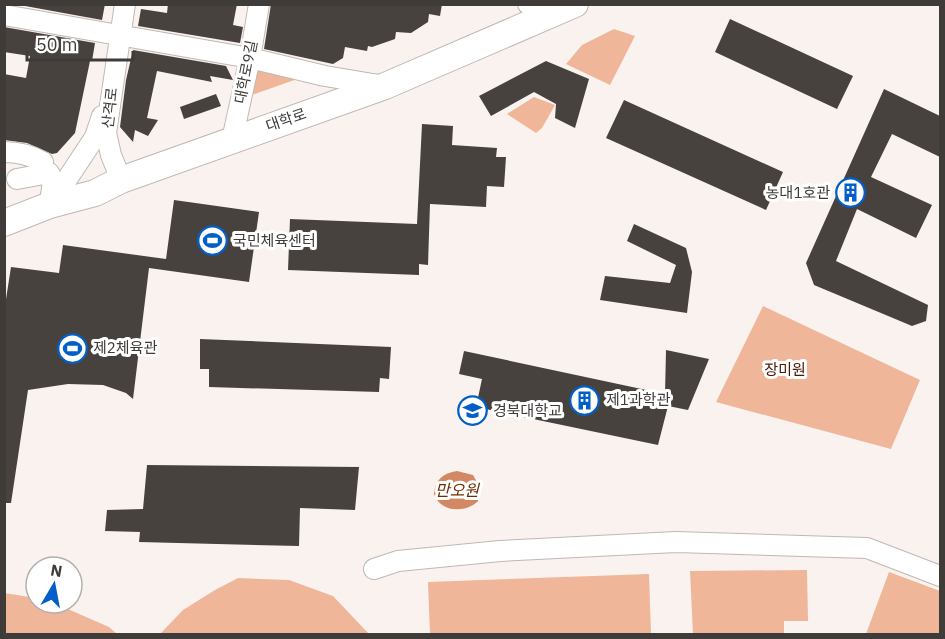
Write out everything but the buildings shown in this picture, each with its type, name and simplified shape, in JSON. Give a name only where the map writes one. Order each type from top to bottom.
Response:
[{"type":"main road","name":"대학로","points":[[4,223],[50,205],[94,193],[121,180],[385,86],[570,7]]},
{"type":"street","name":"산격로","points":[[121,180],[111,155],[106,133],[125,4]]},
{"type":"street","name":"대학로9길","points":[[232,140],[259,4]]},
{"type":"street","name":"대학로","points":[[528,4],[570,7]]},
{"type":"street","points":[[4,15],[250,58],[325,76],[385,86]]},
{"type":"street","points":[[50,205],[95,137],[112,88]]},
{"type":"street","points":[[4,152],[32,156],[43,162]]},
{"type":"street","points":[[17,179],[49,173],[53,180],[50,205]]},
{"type":"street","points":[[374,569],[398,561],[500,551],[676,542],[867,548],[940,576]]},
{"type":"green space","points":[[614,29],[635,36],[610,85],[566,64],[582,45]]},
{"type":"green space","points":[[265,65],[303,77],[249,96],[255,71]]},
{"type":"green space","points":[[534,97],[555,105],[542,128],[536,133],[507,114]]},
{"type":"green space","name":"장미원","points":[[763,306],[920,380],[891,449],[716,402]]},
{"type":"green space","points":[[807,570],[808,621],[784,621],[784,634],[693,634],[690,571]]},
{"type":"green space","points":[[889,572],[940,591],[940,634],[866,634]]},
{"type":"green space","points":[[649,574],[651,634],[430,634],[428,582]]},
{"type":"green space","points":[[238,578],[289,580],[333,596],[369,634],[160,634],[183,610]]},
{"type":"green space","points":[[4,593],[24,596],[24,615],[82,615],[109,627],[117,634],[5,634]]},
{"type":"water","name":"만오원","points":[[457,471],[473,475],[479,486],[478,501],[466,508],[447,508],[437,500],[434,494],[436,485],[448,473]]},
{"type":"place","name":"농대1호관","points":[[851,193]]},
{"type":"place","name":"국민체육센터","points":[[212,241]]},
{"type":"place","name":"제2체육관","points":[[72,348]]},
{"type":"place","name":"제1과학관","points":[[585,400]]},
{"type":"place","name":"경북대학교","points":[[472,411]]}]
